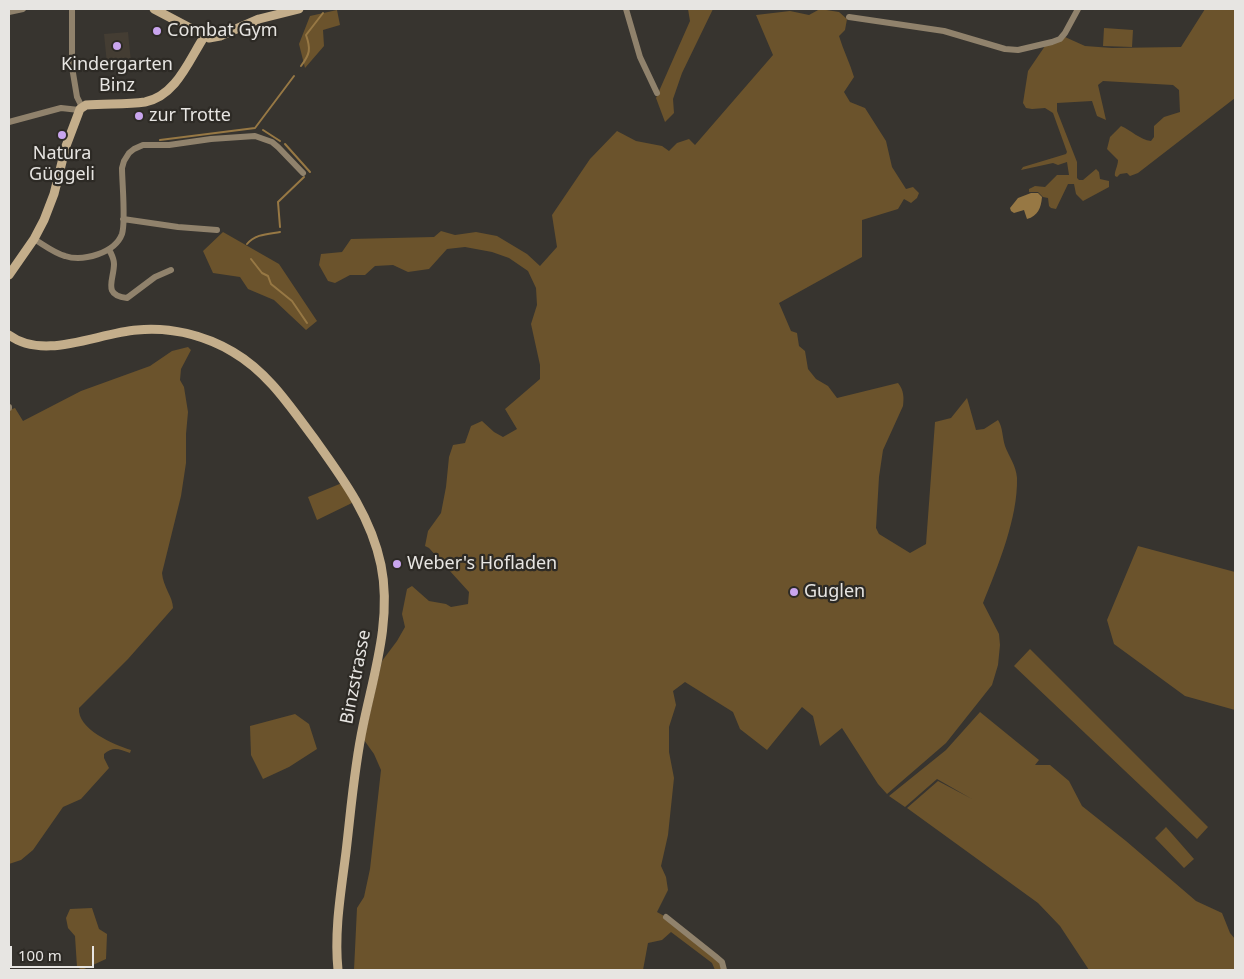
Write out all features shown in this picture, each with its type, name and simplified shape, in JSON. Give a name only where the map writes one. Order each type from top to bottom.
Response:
[{"type":"main road","points":[[154,9],[204,37],[213,38],[259,19],[299,9]]},
{"type":"main road","points":[[9,275],[34,239],[49,208],[66,146],[80,108],[93,104],[146,102],[157,98],[179,77],[204,37]]},
{"type":"main road","name":"Binzstrasse","points":[[9,335],[24,344],[54,346],[110,334],[140,330],[184,333],[197,336],[224,348],[246,361],[263,375],[285,399],[346,484],[360,507],[377,549],[381,566],[384,591],[383,631],[356,765],[337,930],[338,970]]},
{"type":"street","points":[[9,12],[23,9]]},
{"type":"street","points":[[9,122],[56,109],[80,108],[72,67],[72,9]]},
{"type":"street","points":[[626,9],[640,57],[657,93]]},
{"type":"street","points":[[849,18],[939,30],[1005,49],[1018,50],[1060,39],[1066,32],[1078,9]]},
{"type":"street","points":[[34,239],[60,254],[77,258],[90,256],[115,245],[122,234],[122,168],[124,161],[134,148],[143,145],[169,145],[211,139],[254,136],[272,142],[303,172]]},
{"type":"street","points":[[123,219],[169,226],[217,230]]},
{"type":"street","points":[[109,249],[114,261],[111,287],[115,294],[120,297],[127,298],[155,277],[172,270]]},
{"type":"street","points":[[666,917],[722,962],[724,970]]},
{"type":"shaded area","points":[[688,9],[713,9],[682,73],[673,99],[674,113],[665,122],[656,98],[690,21]]},
{"type":"shaded area","points":[[820,9],[839,12],[847,19],[845,30],[839,36],[854,77],[844,92],[850,102],[865,108],[886,141],[892,167],[906,189],[913,187],[919,193],[917,198],[911,203],[904,199],[898,209],[862,220],[862,257],[779,303],[791,331],[797,333],[799,346],[805,351],[808,369],[816,379],[828,386],[837,398],[898,383],[901,388],[903,406],[883,450],[879,477],[876,528],[879,534],[910,553],[926,544],[935,422],[951,418],[967,398],[976,430],[984,429],[998,420],[1000,423],[1005,446],[1014,465],[1017,478],[1011,525],[1001,558],[983,603],[999,634],[998,665],[992,685],[946,743],[887,794],[878,784],[842,728],[820,746],[813,716],[802,707],[767,750],[740,729],[733,712],[685,682],[673,691],[676,705],[669,727],[669,752],[674,778],[668,835],[661,866],[666,877],[668,890],[657,912],[666,917],[722,962],[724,970],[715,970],[712,963],[671,932],[662,940],[648,943],[643,970],[354,970],[357,908],[364,897],[370,869],[381,770],[374,754],[364,740],[382,661],[405,627],[402,614],[407,589],[412,586],[429,601],[446,604],[451,607],[468,604],[469,592],[429,548],[425,546],[428,531],[441,513],[449,457],[453,445],[465,443],[471,426],[482,421],[503,437],[517,429],[505,409],[540,379],[540,365],[531,324],[537,305],[536,288],[528,271],[509,258],[492,252],[465,247],[447,249],[429,269],[408,272],[393,265],[375,266],[365,275],[350,275],[335,283],[328,281],[319,265],[321,254],[342,252],[351,239],[434,237],[441,231],[455,235],[476,232],[497,236],[527,254],[540,266],[557,247],[552,215],[590,159],[617,131],[636,141],[662,146],[669,151],[677,143],[689,139],[695,145],[773,55],[756,15],[790,11],[809,15]]},
{"type":"shaded area","points":[[1205,9],[1235,9],[1235,98],[1138,173],[1130,176],[1127,173],[1120,174],[1117,177],[1115,174],[1118,160],[1107,149],[1110,137],[1121,126],[1143,139],[1151,141],[1154,137],[1154,126],[1164,117],[1180,112],[1179,90],[1173,85],[1103,81],[1098,85],[1106,120],[1097,116],[1092,101],[1057,103],[1057,111],[1077,162],[1077,178],[1083,180],[1096,169],[1099,172],[1100,179],[1109,181],[1109,187],[1083,201],[1076,194],[1074,184],[1068,184],[1056,209],[1049,206],[1048,198],[1043,197],[1038,192],[1029,192],[1029,189],[1035,186],[1045,187],[1057,175],[1069,175],[1067,162],[1021,170],[1023,167],[1066,154],[1067,152],[1053,113],[1045,108],[1026,108],[1023,103],[1028,71],[1045,46],[1065,37],[1085,46],[1112,48],[1181,47]]},
{"type":"shaded area","points":[[337,10],[340,25],[323,30],[324,46],[305,68],[299,44],[310,16]]},
{"type":"shaded area","points":[[1104,28],[1133,30],[1132,47],[1103,46]]},
{"type":"shaded area","name":"Kindergarten Binz","points":[[128,32],[131,62],[107,64],[104,34]]},
{"type":"shaded area","points":[[1031,193],[1038,193],[1042,197],[1040,208],[1036,214],[1027,219],[1024,210],[1014,213],[1011,211],[1010,208],[1018,198]]},
{"type":"shaded area","points":[[223,232],[279,264],[317,321],[306,330],[274,300],[248,289],[240,277],[213,273],[203,251]]},
{"type":"shaded area","points":[[188,347],[191,350],[181,369],[180,380],[184,387],[188,412],[186,463],[181,496],[162,573],[173,608],[128,659],[79,708],[80,716],[90,729],[107,740],[131,750],[130,753],[119,749],[107,751],[104,754],[104,758],[109,768],[81,799],[63,807],[33,850],[21,860],[9,864],[9,410],[15,408],[23,421],[81,391],[150,366],[172,351]]},
{"type":"shaded area","points":[[342,483],[354,502],[317,520],[308,497]]},
{"type":"shaded area","points":[[1138,546],[1235,572],[1235,710],[1185,696],[1114,644],[1107,620]]},
{"type":"shaded area","points":[[1030,649],[1208,827],[1197,839],[1014,666]]},
{"type":"shaded area","points":[[980,712],[1039,760],[1035,765],[1050,765],[1069,781],[1082,806],[1196,901],[1222,913],[1230,933],[1235,939],[1235,970],[1089,970],[1060,926],[1038,903],[907,808],[938,781],[972,799],[937,779],[905,807],[889,796],[946,750]]},
{"type":"shaded area","points":[[295,714],[309,724],[317,749],[289,767],[263,779],[251,755],[250,726]]},
{"type":"shaded area","points":[[1166,827],[1194,859],[1184,868],[1155,838]]},
{"type":"shaded area","points":[[92,908],[99,929],[107,934],[106,959],[82,970],[77,967],[75,936],[68,928],[66,918],[70,909]]},
{"type":"waterway","points":[[301,66],[309,51],[306,35],[323,13]]},
{"type":"waterway","points":[[160,140],[255,128],[294,76]]},
{"type":"waterway","points":[[263,130],[280,141]]},
{"type":"waterway","points":[[285,144],[310,172]]},
{"type":"waterway","points":[[280,227],[278,202],[304,177]]},
{"type":"waterway","points":[[247,244],[258,236],[280,232]]},
{"type":"waterway","points":[[251,259],[262,273],[268,276],[271,284],[292,301],[307,323]]},
{"type":"place","name":"Combat Gym","points":[[157,31]]},
{"type":"place","name":"Kindergarten Binz","points":[[117,46]]},
{"type":"place","name":"zur Trotte","points":[[139,116]]},
{"type":"place","name":"Natura Güggeli","points":[[62,135]]},
{"type":"place","name":"Weber's Hofladen","points":[[397,564]]},
{"type":"place","name":"Guglen","points":[[794,592]]}]
